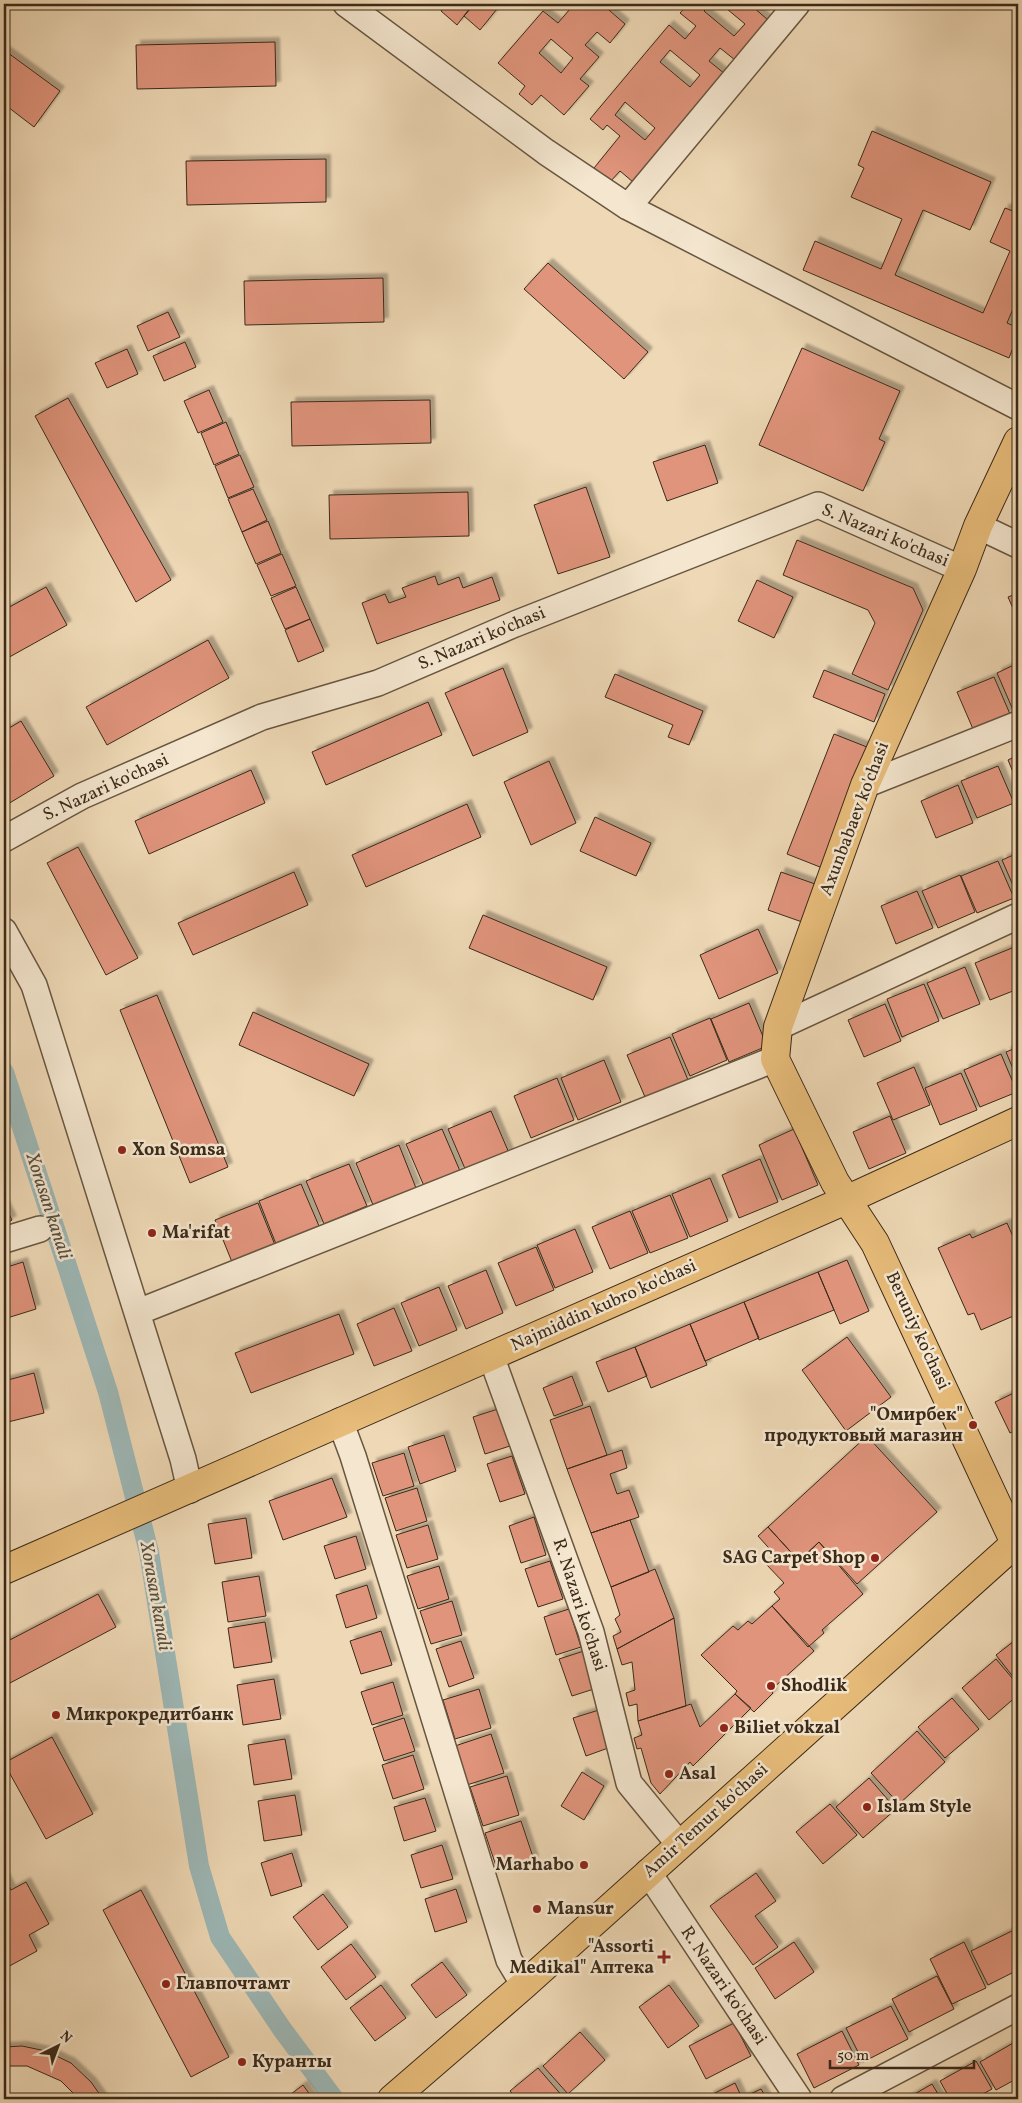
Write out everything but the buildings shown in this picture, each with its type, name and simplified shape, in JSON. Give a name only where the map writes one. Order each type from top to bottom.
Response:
[{"type":"main road","name":"Axunbabaev ko'chasi","points":[[775,1059],[778,1027],[865,785],[962,570],[978,526],[1018,441]]},
{"type":"main road","points":[[775,1059],[835,1182],[846,1200]]},
{"type":"main road","name":"Najmiddin kubro ko'chasi","points":[[4,1570],[122,1517],[190,1490],[340,1421],[846,1200],[1018,1121]]},
{"type":"main road","name":"Beruniy ko'chasi","points":[[846,1200],[875,1243],[1017,1544]]},
{"type":"main road","name":"Amir Temur ko'chasi","points":[[392,2099],[524,1985],[679,1844],[1017,1544]]},
{"type":"street","points":[[346,4],[546,152],[628,207],[1018,407]]},
{"type":"street","points":[[628,207],[797,4]]},
{"type":"street","name":"S. Nazari ko'chasi","points":[[4,839],[82,796],[262,717],[378,683],[515,624],[818,505],[962,570]]},
{"type":"street","points":[[978,526],[1018,545]]},
{"type":"street","points":[[865,785],[1018,724]]},
{"type":"street","points":[[778,1027],[1018,916]]},
{"type":"street","points":[[4,931],[34,985],[138,1312],[183,1459],[190,1490]]},
{"type":"street","points":[[138,1312],[775,1059]]},
{"type":"street","points":[[4,1240],[40,1229]]},
{"type":"street","name":"R. Nazari ko'chasi","points":[[491,1356],[591,1632],[629,1783],[679,1844]]},
{"type":"street","points":[[340,1421],[353,1456],[509,1960],[524,1985]]},
{"type":"street","name":"R. Nazari ko'chasi","points":[[648,1872],[799,2099]]},
{"type":"street","points":[[843,2099],[1018,2007]]},
{"type":"waterway","name":"Xorasan kanali","points":[[4,1072],[108,1392],[149,1552],[199,1866],[220,1937],[282,2029],[334,2099]]},
{"type":"place","name":"Xon Somsa","points":[[122,1150]]},
{"type":"place","name":"Ma'rifat","points":[[152,1233]]},
{"type":"place","name":"\"Омирбек\" продуктовый магазин","points":[[973,1425]]},
{"type":"place","name":"SAG Carpet Shop","points":[[875,1558]]},
{"type":"place","name":"Shodlik","points":[[771,1686]]},
{"type":"place","name":"Микрокредитбанк","points":[[56,1715]]},
{"type":"place","name":"Biliet vokzal","points":[[724,1728]]},
{"type":"place","name":"Asal","points":[[669,1774]]},
{"type":"place","name":"Islam Style","points":[[867,1807]]},
{"type":"place","name":"Marhabo","points":[[584,1865]]},
{"type":"place","name":"Mansur","points":[[537,1909]]},
{"type":"place","name":"\"Assorti Medikal\" Аптека","points":[[664,1957]]},
{"type":"place","name":"Главпочтамт","points":[[166,1984]]},
{"type":"place","name":"Куранты","points":[[242,2062]]}]
